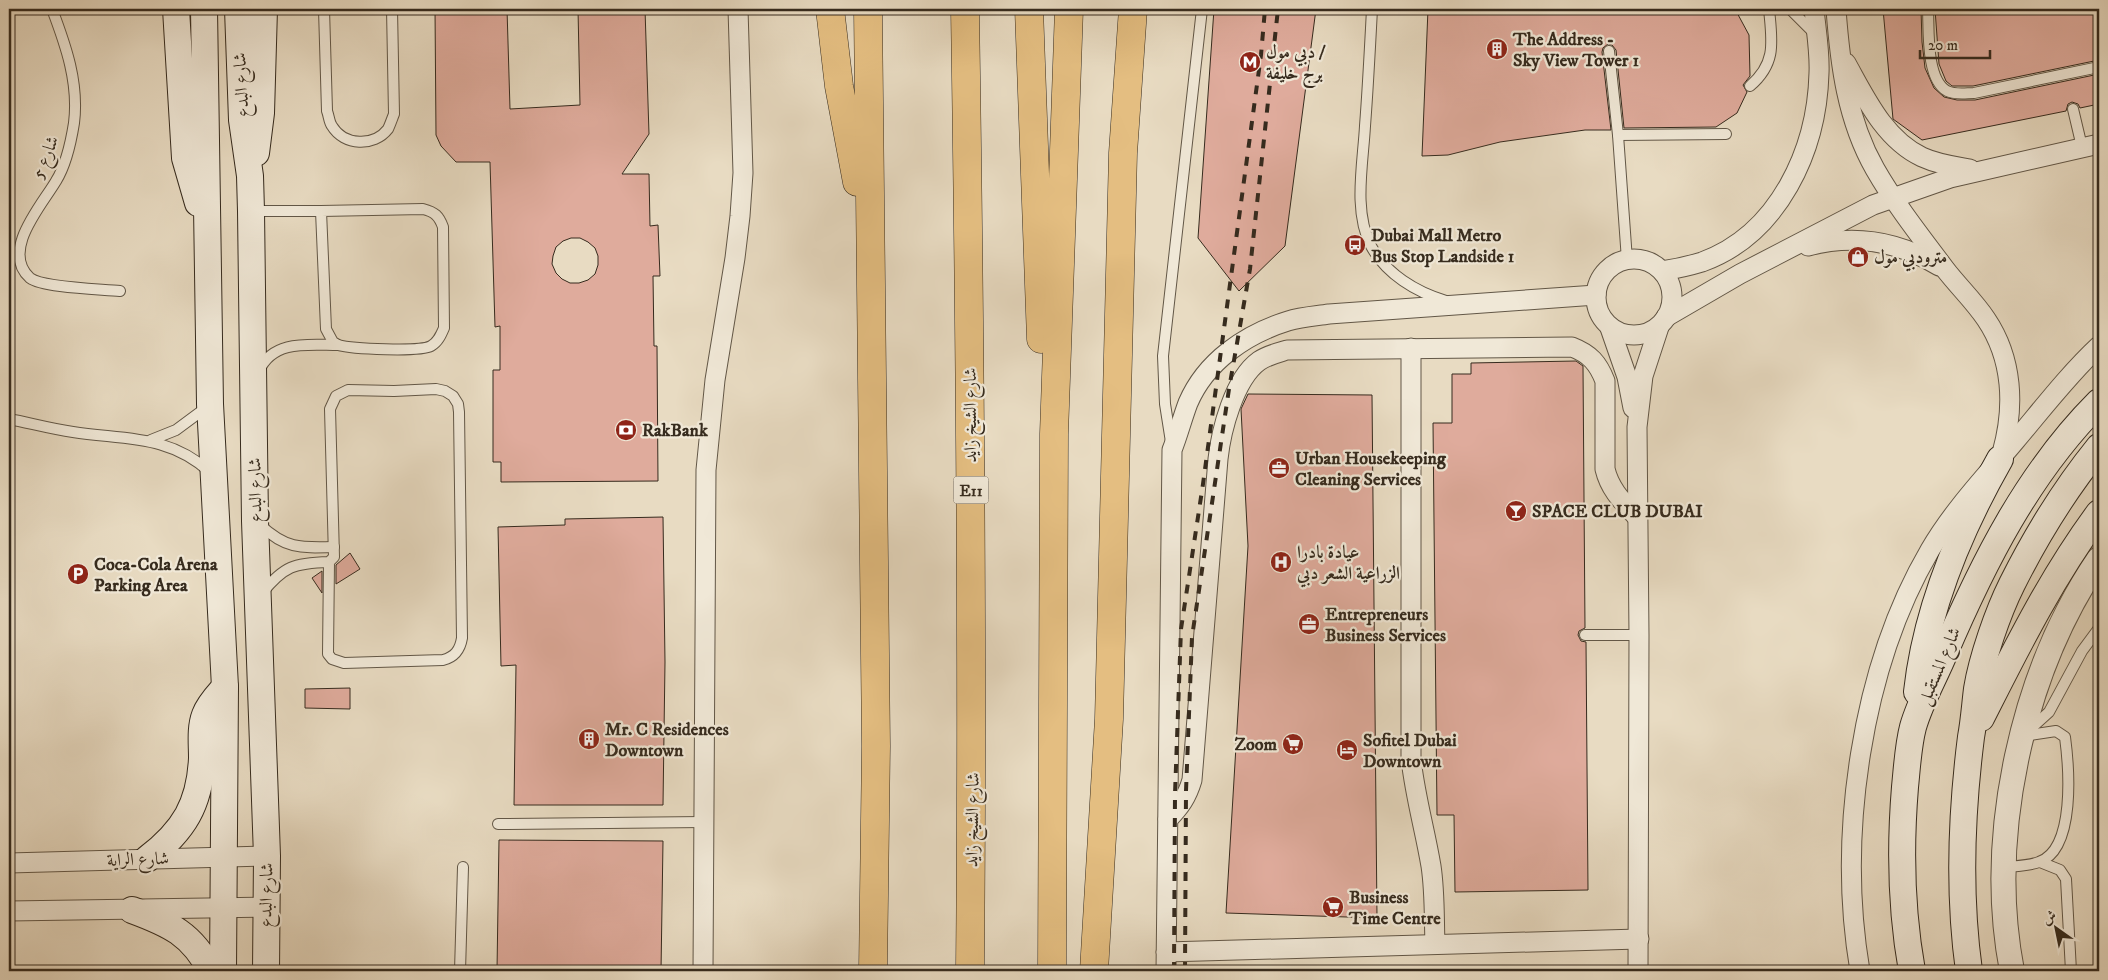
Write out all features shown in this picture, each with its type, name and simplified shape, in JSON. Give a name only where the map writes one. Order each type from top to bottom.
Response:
[{"type":"highway","points":[[830,9],[839,86],[871,255]]},
{"type":"highway","points":[[868,9],[876,736],[873,971]]},
{"type":"highway","name":"شارع الشيخ زايد","points":[[964,9],[970,300],[973,694],[970,971]]},
{"type":"highway","points":[[1029,9],[1042,379],[1047,414],[1054,434]]},
{"type":"highway","points":[[1052,971],[1054,434],[1070,9]]},
{"type":"highway","points":[[1094,971],[1109,719],[1123,153],[1133,9]]},
{"type":"main road","points":[[176,9],[186,158],[190,180],[207,222]]},
{"type":"main road","name":"شارع البدع","points":[[204,9],[210,404],[225,687],[223,971]]},
{"type":"main road","name":"شارع البدع","points":[[238,9],[242,120],[250,176],[255,521],[267,856],[266,971]]},
{"type":"main road","points":[[250,176],[256,154],[260,113],[264,9]]},
{"type":"main road","name":"شارع المستقبل","points":[[1912,971],[1904,912],[1902,819],[1913,727],[1969,596],[1994,545],[2023,497],[2056,451],[2099,402]]},
{"type":"main road","points":[[1969,971],[1962,904],[1961,862],[1963,812],[1978,686],[1992,635],[2011,586],[2066,491],[2099,447]]},
{"type":"main road","points":[[1913,727],[1917,687],[1934,607],[1962,531],[2000,459]]},
{"type":"main road","points":[[1972,737],[2042,599],[2099,513]]},
{"type":"main road","points":[[147,859],[171,840],[194,804],[201,779],[205,715],[225,687]]},
{"type":"main road","points":[[132,910],[164,921],[178,930],[201,953],[211,971]]},
{"type":"street","points":[[703,971],[706,470],[714,380],[735,258],[743,173],[738,9]]},
{"type":"street","points":[[1662,271],[1702,262],[1734,245],[1757,227],[1785,194],[1803,154],[1815,114],[1819,71],[1814,9]]},
{"type":"street","points":[[1836,9],[1839,52],[1848,99],[1855,123],[1875,169],[1945,270],[1986,319],[1998,340],[2006,363],[2010,387],[2007,435],[2000,459]]},
{"type":"street","points":[[1839,52],[1880,120],[1900,142],[1921,157],[1943,165],[1979,170]]},
{"type":"street","points":[[1638,971],[1639,635],[1636,427],[1642,376],[1662,322],[1672,302],[1670,285],[1662,271],[1652,264],[1640,260],[1627,260],[1615,264],[1605,272],[1599,283],[1596,295],[1597,308],[1602,319],[1610,328],[1622,334],[1634,336],[1647,333],[1662,322],[1740,274],[1873,205],[1921,187],[1979,170],[2090,145]]},
{"type":"street","points":[[1778,254],[1827,241],[1877,241],[1901,247],[1924,257],[1945,270]]},
{"type":"street","points":[[1166,971],[1172,450],[1189,402],[1206,373],[1230,349],[1258,331],[1290,320],[1329,314],[1596,295]]},
{"type":"street","points":[[1610,328],[1626,376],[1636,427]]},
{"type":"street","points":[[1168,819],[1181,806],[1188,794],[1192,780],[1219,452],[1230,409],[1247,374],[1258,362],[1272,354],[1287,350],[1560,345],[1572,347],[1584,352],[1593,359],[1605,381],[1605,469],[1613,491],[1638,516]]},
{"type":"street","points":[[1860,971],[1852,880],[1855,803],[1864,734],[1880,667],[1893,626],[1930,549],[1963,502],[2044,406],[2099,346]]},
{"type":"street","points":[[1410,348],[1411,759],[1414,788],[1431,867],[1434,893],[1435,944]]},
{"type":"street","points":[[2012,971],[2006,920],[2006,832],[2012,789],[2023,736],[2036,686],[2061,626],[2076,596],[2099,558]]},
{"type":"street","name":"شارع الراية","points":[[9,862],[267,856]]},
{"type":"street","points":[[9,911],[266,907]]},
{"type":"street","points":[[1166,952],[1639,939]]},
{"type":"lane","name":"شارع 5","points":[[52,9],[71,62],[75,92],[74,122],[68,152],[57,180],[30,217],[21,236],[19,254],[22,267],[31,278],[43,284],[120,291]]},
{"type":"lane","points":[[324,9],[327,111],[332,126],[344,138],[359,143],[375,139],[388,129],[394,114],[392,9]]},
{"type":"lane","points":[[1172,450],[1165,404],[1163,356],[1202,9]]},
{"type":"lane","points":[[1372,9],[1361,199],[1365,231],[1371,246],[1395,275],[1429,295],[1460,305]]},
{"type":"lane","points":[[1750,86],[1760,78],[1767,67],[1771,55],[1769,9]]},
{"type":"lane","points":[[1790,9],[1817,36]]},
{"type":"lane","points":[[1928,9],[1932,71],[1938,83],[1948,91],[1960,94],[1974,93],[2099,68]]},
{"type":"lane","points":[[1609,51],[1618,135],[1627,260]]},
{"type":"lane","points":[[2073,110],[2090,145]]},
{"type":"lane","points":[[1618,135],[1726,134]]},
{"type":"lane","points":[[251,211],[423,209],[432,211],[440,217],[444,227],[444,328],[437,342],[423,349],[338,345],[290,346],[278,350],[260,367],[253,383]]},
{"type":"lane","points":[[321,211],[326,329],[328,336],[338,345]]},
{"type":"lane","points":[[258,598],[272,580],[286,569],[303,563],[329,562],[334,557],[330,409],[336,396],[348,390],[445,391],[458,404],[460,412],[462,638],[457,653],[443,660],[344,662],[332,659],[328,654],[329,562]]},
{"type":"lane","points":[[150,440],[188,423],[210,404]]},
{"type":"lane","points":[[9,419],[70,432],[150,440],[164,444],[190,457],[213,475]]},
{"type":"lane","points":[[255,521],[273,537],[287,545],[304,548],[334,547]]},
{"type":"lane","points":[[2023,736],[2049,712],[2082,652],[2099,628]]},
{"type":"lane","points":[[1586,636],[1639,635]]},
{"type":"lane","points":[[2005,867],[2040,862],[2052,854],[2061,838],[2069,782],[2065,737],[2056,731],[2023,736]]},
{"type":"lane","points":[[498,824],[704,822]]},
{"type":"lane","points":[[2040,862],[2060,870],[2066,879],[2071,971]]},
{"type":"lane","points":[[460,971],[462,867]]},
{"type":"lane","points":[[1438,971],[1501,971]]},
{"type":"building","points":[[435,9],[507,9],[510,109],[580,105],[578,9],[645,9],[649,134],[622,174],[649,174],[650,226],[658,225],[660,276],[653,276],[654,346],[657,346],[658,481],[501,482],[501,462],[493,462],[493,370],[500,370],[500,326],[495,327],[490,162],[456,162],[441,146],[436,135]],"holes":[[[571,238],[580,238],[595,248],[598,256],[598,265],[595,274],[588,280],[570,283],[556,273],[552,264],[553,256],[556,247],[563,241]]]},
{"type":"building","name":"دبي مول / برج خليفة","points":[[1214,9],[1316,9],[1285,246],[1239,291],[1198,238]]},
{"type":"building","points":[[1428,9],[1735,9],[1749,35],[1750,76],[1743,85],[1747,92],[1737,113],[1716,127],[1624,128],[1616,50],[1612,45],[1608,44],[1603,48],[1602,52],[1611,130],[1585,130],[1500,142],[1448,155],[1422,156]]},
{"type":"building","points":[[1883,9],[1921,9],[1925,68],[1934,88],[1944,97],[1957,100],[1975,100],[2099,74],[2099,104],[2080,108],[2078,104],[2072,102],[2068,104],[2066,111],[1922,140],[1893,119]]},
{"type":"building","points":[[1935,9],[2099,9],[2099,60],[1973,86],[1952,86],[1946,81],[1939,64]]},
{"type":"building","points":[[1576,361],[1583,366],[1585,628],[1579,631],[1578,635],[1581,641],[1586,642],[1588,890],[1455,892],[1454,815],[1437,815],[1433,423],[1452,423],[1452,374],[1471,374],[1471,363]]},
{"type":"building","points":[[1248,394],[1372,395],[1377,918],[1226,913],[1248,546],[1241,409]]},
{"type":"building","points":[[663,517],[665,662],[663,805],[514,805],[516,665],[501,666],[498,527],[565,525],[565,519]]},
{"type":"building","points":[[350,553],[360,569],[336,584],[336,565]]},
{"type":"building","points":[[322,571],[322,593],[312,578]]},
{"type":"building","points":[[350,688],[350,709],[305,708],[305,689]]},
{"type":"building","points":[[499,840],[663,841],[661,971],[497,970]]},
{"type":"railway","points":[[1174,971],[1175,794],[1181,629],[1203,484],[1261,55],[1265,9]]},
{"type":"railway","points":[[1185,971],[1186,791],[1192,637],[1229,389],[1250,269],[1278,9]]},
{"type":"place","name":"The Address - Sky View Tower 1","points":[[1497,49]]},
{"type":"place","name":"دبي مول / برج خليفة","points":[[1250,62]]},
{"type":"place","name":"Dubai Mall Metro Bus Stop Landside 1","points":[[1355,245]]},
{"type":"place","name":"مترودبي مول","points":[[1858,257]]},
{"type":"place","name":"RakBank","points":[[626,430]]},
{"type":"place","name":"Urban Housekeeping Cleaning Services","points":[[1279,468]]},
{"type":"place","name":"SPACE CLUB DUBAI","points":[[1516,511]]},
{"type":"place","name":"عيادة بادرا الزراعية الشعر دبي","points":[[1281,562]]},
{"type":"place","name":"Coca-Cola Arena Parking Area","points":[[78,574]]},
{"type":"place","name":"Entrepreneurs Business Services","points":[[1309,624]]},
{"type":"place","name":"Mr. C Residences Downtown","points":[[589,739]]},
{"type":"place","name":"Zoom","points":[[1293,744]]},
{"type":"place","name":"Sofitel Dubai Downtown","points":[[1347,750]]},
{"type":"place","name":"Business Time Centre","points":[[1333,907]]}]
